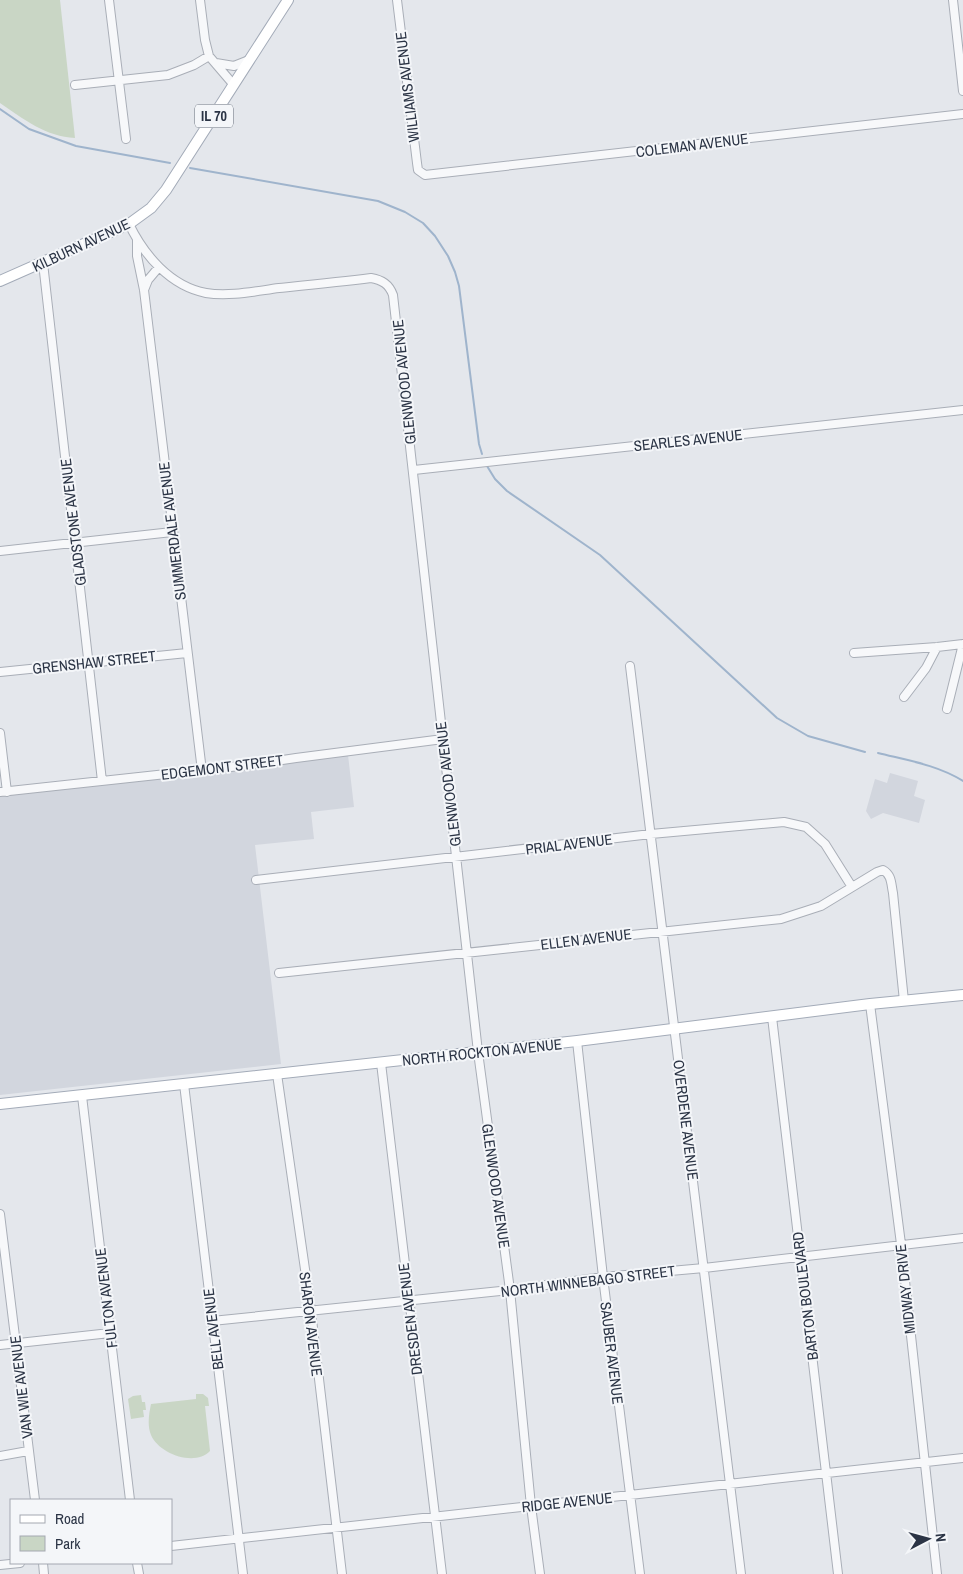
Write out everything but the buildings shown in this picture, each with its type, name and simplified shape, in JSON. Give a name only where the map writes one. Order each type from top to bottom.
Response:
[{"type":"main road","name":"KILBURN AVENUE","points":[[0,281],[129,224],[141,216],[159,199],[288,0]]},
{"type":"main road","name":"NORTH ROCKTON AVENUE","points":[[0,1104],[578,1042],[870,1004],[963,995]]},
{"type":"street","points":[[109,0],[126,139]]},
{"type":"street","points":[[200,0],[204,40],[210,56],[233,84]]},
{"type":"street","name":"WILLIAMS AVENUE","points":[[397,0],[416,163],[421,173]]},
{"type":"street","points":[[953,0],[959,17],[963,91]]},
{"type":"street","points":[[75,85],[179,72],[210,56]]},
{"type":"street","points":[[216,64],[234,66],[249,60]]},
{"type":"street","name":"COLEMAN AVENUE","points":[[421,173],[431,175],[963,114]]},
{"type":"street","name":"GLENWOOD AVENUE","points":[[129,224],[137,240],[159,267],[182,284],[206,293],[216,294],[370,278],[379,280],[391,289],[395,304],[414,470],[478,1052],[510,1290],[531,1506],[540,1574]]},
{"type":"street","name":"SUMMERDALE AVENUE","points":[[137,240],[137,256],[144,290],[202,771]]},
{"type":"street","name":"GLADSTONE AVENUE","points":[[43,262],[90,662],[102,781]]},
{"type":"street","points":[[144,290],[148,280],[159,267]]},
{"type":"street","name":"SEARLES AVENUE","points":[[414,470],[963,410]]},
{"type":"street","points":[[0,551],[172,532]]},
{"type":"street","points":[[854,653],[963,644],[946,709]]},
{"type":"street","points":[[904,696],[926,668],[937,647]]},
{"type":"street","name":"GRENSHAW STREET","points":[[0,672],[187,653]]},
{"type":"street","name":"OVERDENE AVENUE","points":[[630,666],[741,1574]]},
{"type":"street","points":[[0,733],[3,792]]},
{"type":"street","name":"EDGEMONT STREET","points":[[3,792],[202,771],[443,739]]},
{"type":"street","name":"PRIAL AVENUE","points":[[256,880],[651,834],[784,822],[806,827],[825,844],[852,887]]},
{"type":"street","name":"ELLEN AVENUE","points":[[279,973],[662,930],[782,919],[821,906],[883,870],[888,873],[893,893],[904,1001]]},
{"type":"street","name":"MIDWAY DRIVE","points":[[870,1004],[901,1244],[937,1574]]},
{"type":"street","name":"BARTON BOULEVARD","points":[[772,1017],[838,1574]]},
{"type":"street","name":"SAUBER AVENUE","points":[[578,1042],[603,1277],[640,1574]]},
{"type":"street","name":"DRESDEN AVENUE","points":[[381,1063],[442,1574]]},
{"type":"street","name":"SHARON AVENUE","points":[[277,1074],[310,1310],[342,1574]]},
{"type":"street","name":"BELL AVENUE","points":[[184,1084],[243,1574]]},
{"type":"street","name":"FULTON AVENUE","points":[[82,1096],[130,1499]]},
{"type":"street","name":"VAN WIE AVENUE","points":[[0,1214],[1,1238],[35,1499]]},
{"type":"street","name":"NORTH WINNEBAGO STREET","points":[[212,1320],[510,1290],[603,1277],[704,1268],[963,1238]]},
{"type":"street","points":[[0,1345],[110,1334]]},
{"type":"street","points":[[0,1456],[28,1452]]},
{"type":"street","name":"RIDGE AVENUE","points":[[172,1546],[963,1458]]},
{"type":"shaded area","points":[[348,755],[354,807],[311,812],[314,839],[255,845],[281,1064],[0,1095],[0,795],[250,768]]},
{"type":"shaded area","points":[[890,773],[918,781],[914,796],[925,800],[919,823],[883,813],[871,819],[866,811],[875,779],[887,783]]},
{"type":"green space","points":[[0,0],[60,0],[75,138],[45,131],[26,121],[0,103]]},
{"type":"green space","points":[[196,1394],[203,1394],[208,1398],[209,1406],[205,1406],[210,1451],[196,1458],[187,1458],[169,1453],[155,1442],[151,1435],[149,1416],[151,1404],[196,1399]]},
{"type":"green space","points":[[141,1395],[142,1402],[145,1402],[146,1410],[143,1410],[144,1417],[131,1419],[128,1399]]},
{"type":"waterway","points":[[0,109],[29,129],[76,146],[170,163]]},
{"type":"waterway","points":[[190,168],[378,201],[405,212],[423,223],[435,236],[448,256],[459,286],[479,444],[482,454]]},
{"type":"waterway","points":[[487,466],[495,479],[507,491],[600,555],[777,718],[808,736],[865,752]]},
{"type":"waterway","points":[[878,753],[933,767],[963,781]]}]
